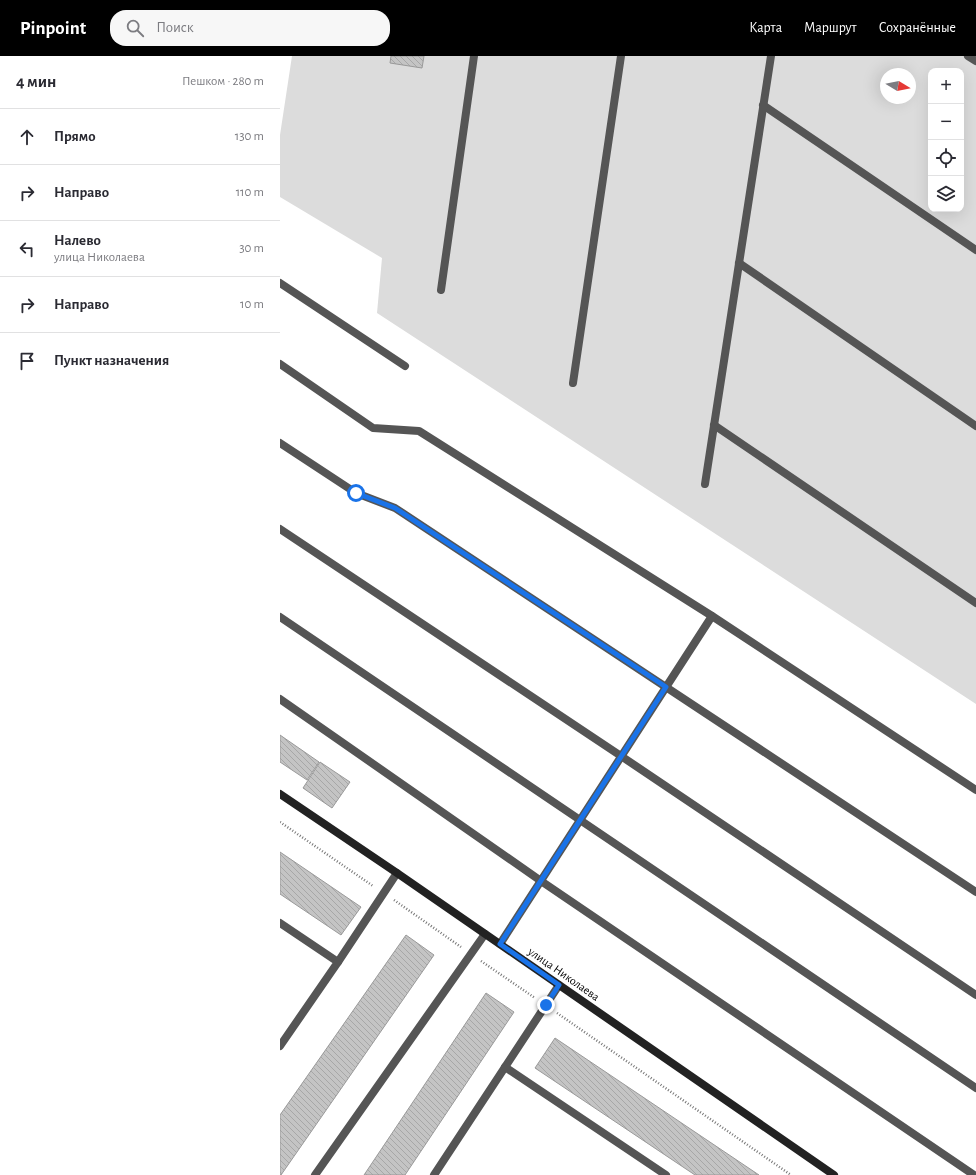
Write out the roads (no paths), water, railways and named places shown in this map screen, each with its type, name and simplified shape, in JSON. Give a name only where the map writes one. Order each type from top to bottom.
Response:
[{"type":"main road","name":"улица Николаева","points":[[280,794],[397,873],[834,1175]]},
{"type":"lane","points":[[441,290],[474,56]]},
{"type":"lane","points":[[573,383],[621,56]]},
{"type":"lane","points":[[705,484],[771,56]]},
{"type":"lane","points":[[968,56],[976,62]]},
{"type":"lane","points":[[764,105],[976,250]]},
{"type":"lane","points":[[739,263],[976,426]]},
{"type":"lane","points":[[280,283],[405,366]]},
{"type":"lane","points":[[280,364],[373,428],[419,431],[712,616],[976,790]]},
{"type":"lane","points":[[714,424],[976,603]]},
{"type":"lane","points":[[280,443],[356,493],[395,508],[976,892]]},
{"type":"lane","points":[[280,530],[622,756],[976,995]]},
{"type":"lane","points":[[500,944],[712,616]]},
{"type":"lane","points":[[280,617],[976,1088]]},
{"type":"lane","points":[[280,699],[541,881],[974,1175]]},
{"type":"lane","points":[[280,1046],[397,873]]},
{"type":"lane","points":[[280,923],[338,962]]},
{"type":"lane","points":[[315,1175],[485,934]]},
{"type":"lane","points":[[434,1175],[559,985]]},
{"type":"lane","points":[[505,1067],[666,1175]]}]
